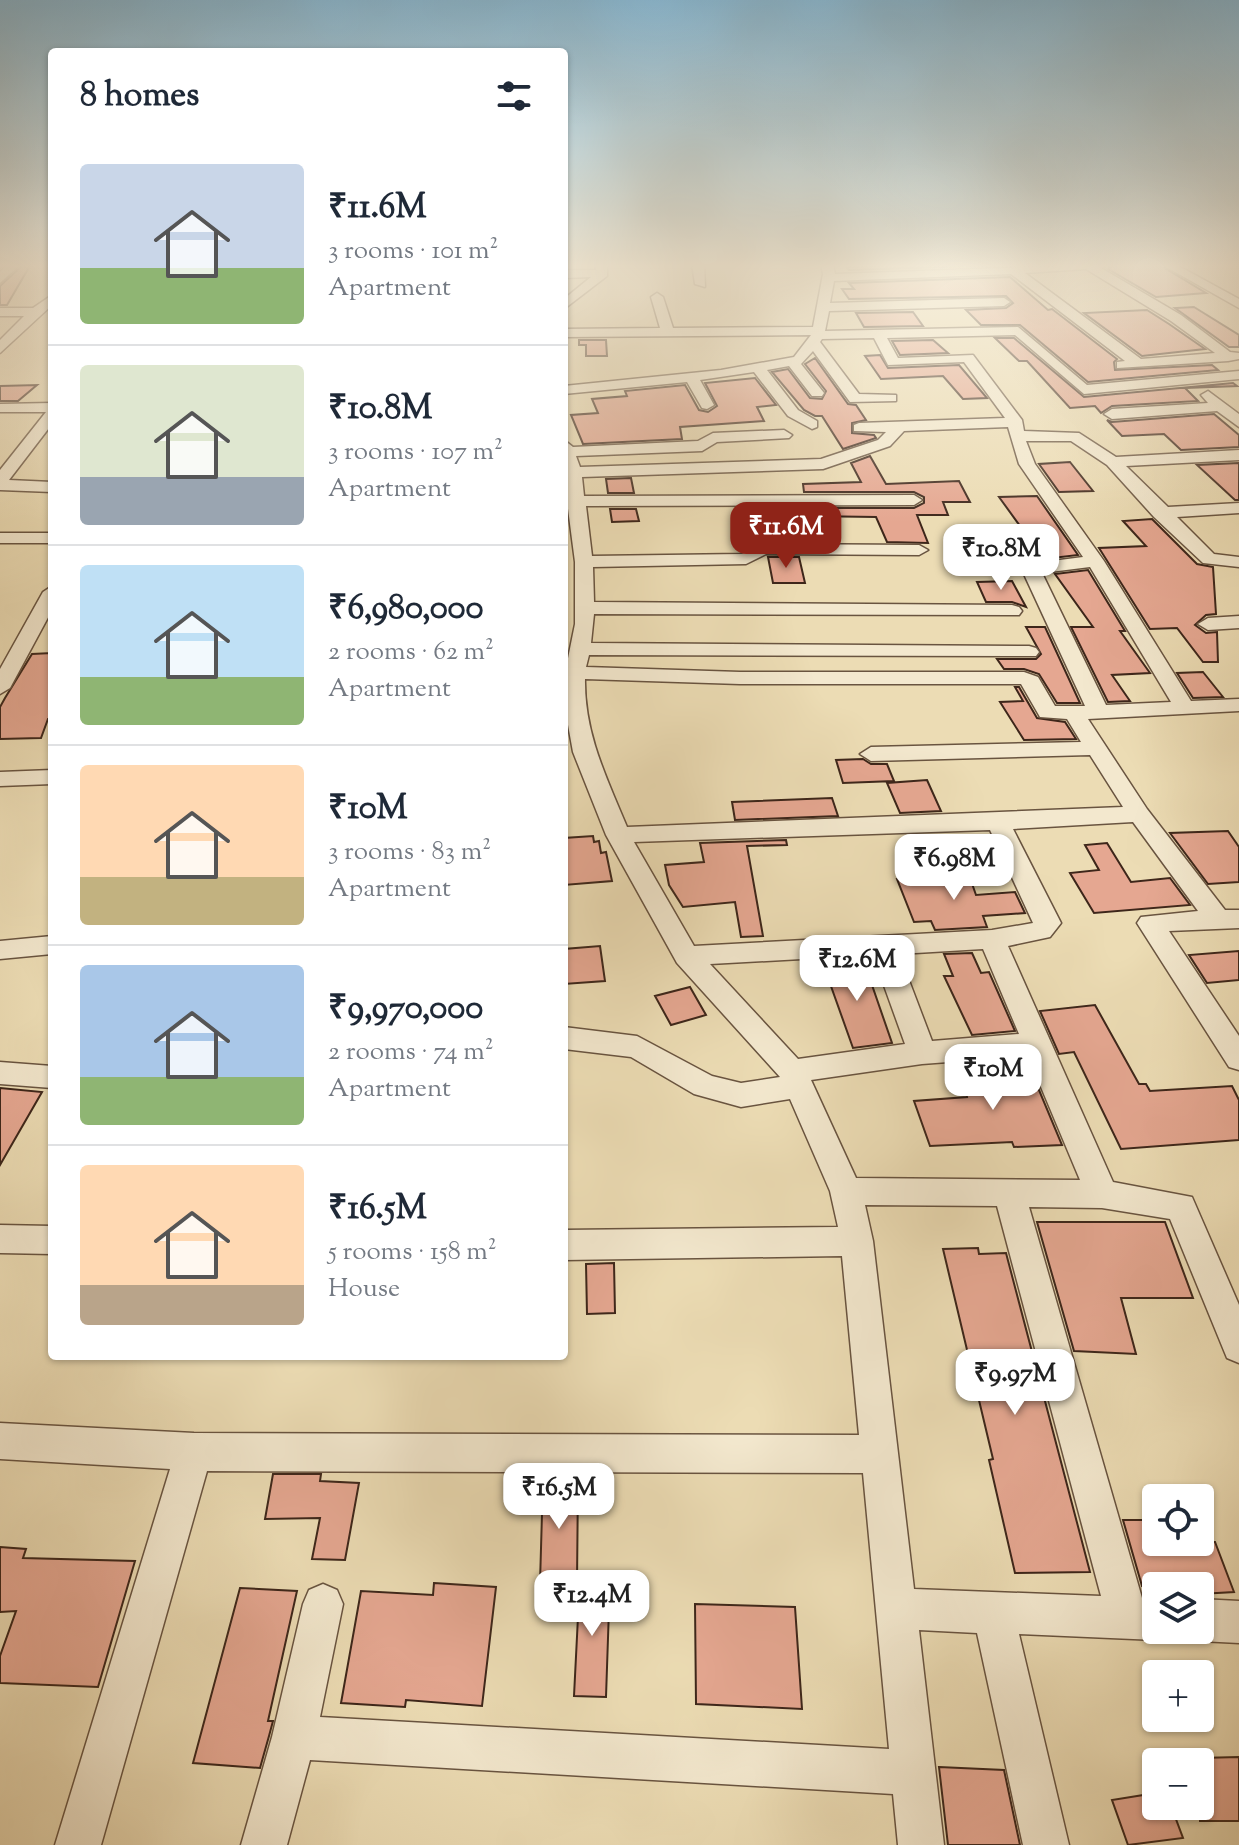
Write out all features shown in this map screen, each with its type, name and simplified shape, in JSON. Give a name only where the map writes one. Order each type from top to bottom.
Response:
[{"type":"street","points":[[568,390],[757,367],[799,360],[806,350]]},
{"type":"street","points":[[826,350],[855,399],[891,398]]},
{"type":"street","points":[[887,350],[893,362],[968,358],[1016,429],[1027,464],[1095,561],[1185,708]]},
{"type":"street","points":[[1039,350],[1084,390],[1239,375]]},
{"type":"street","points":[[1120,350],[1138,364]]},
{"type":"street","points":[[1118,366],[1233,356]]},
{"type":"street","points":[[792,361],[817,393]]},
{"type":"street","points":[[757,367],[793,413],[812,424]]},
{"type":"street","points":[[691,377],[707,405]]},
{"type":"street","points":[[1190,380],[1239,422]]},
{"type":"street","points":[[1112,414],[1221,406]]},
{"type":"street","points":[[0,408],[48,407]]},
{"type":"street","points":[[0,483],[48,419]]},
{"type":"street","points":[[569,467],[823,464],[884,443],[899,427]]},
{"type":"street","points":[[859,428],[1016,429],[1074,436],[1113,462],[1160,513],[1209,559],[1239,562]]},
{"type":"street","points":[[569,467],[702,446],[713,438],[784,435]]},
{"type":"street","points":[[1113,462],[1239,455]]},
{"type":"street","points":[[569,467],[914,500]]},
{"type":"street","points":[[569,467],[583,553],[586,608],[573,680],[574,753],[686,956],[794,1078],[846,1191],[857,1241],[921,1845]]},
{"type":"street","points":[[0,483],[48,487]]},
{"type":"street","points":[[1160,513],[1239,508]]},
{"type":"street","points":[[0,538],[48,538]]},
{"type":"street","points":[[583,553],[746,559],[762,549],[919,550]]},
{"type":"street","points":[[1095,561],[1035,568],[1032,572],[1099,712]]},
{"type":"street","points":[[0,688],[48,599]]},
{"type":"street","points":[[586,608],[1012,611]]},
{"type":"street","points":[[1208,624],[1239,622]]},
{"type":"street","points":[[573,680],[1029,652]]},
{"type":"street","points":[[573,680],[1024,678],[1031,681],[1048,712],[1239,705]]},
{"type":"street","points":[[1074,713],[1139,814],[1229,919]]},
{"type":"street","points":[[871,754],[1097,748]]},
{"type":"street","points":[[0,779],[48,777]]},
{"type":"street","points":[[618,835],[1139,814]]},
{"type":"street","points":[[686,956],[992,939],[1041,931],[1048,923],[998,822]]},
{"type":"street","points":[[1229,919],[1150,923],[1239,1059]]},
{"type":"street","points":[[992,939],[1102,1194]]},
{"type":"street","points":[[0,950],[48,940]]},
{"type":"street","points":[[883,946],[922,1053]]},
{"type":"street","points":[[568,1038],[637,1047],[704,1086],[741,1095],[794,1078],[922,1053],[1036,1044]]},
{"type":"street","points":[[0,1073],[48,1077]]},
{"type":"street","points":[[846,1191],[1102,1194],[1181,1207],[1239,1346]]},
{"type":"street","points":[[896,1609],[1142,1618],[1009,1192]]},
{"type":"street","points":[[0,1239],[48,1240]]},
{"type":"street","points":[[568,1245],[857,1241]]},
{"type":"street","points":[[0,1441],[194,1452],[879,1454]]},
{"type":"street","points":[[78,1845],[194,1452]]},
{"type":"street","points":[[264,1845],[294,1737],[323,1604]]},
{"type":"street","points":[[993,1613],[1046,1845]]},
{"type":"street","points":[[1214,1621],[1239,1622]]},
{"type":"street","points":[[294,1737],[913,1773]]},
{"type":"building","points":[[586,350],[607,350],[607,356],[586,356]]},
{"type":"building","points":[[897,350],[945,350],[948,353],[900,355]]},
{"type":"building","points":[[1008,350],[1028,350],[1084,397],[1233,383],[1237,386],[1185,388],[1198,401],[1112,406],[1101,413],[1095,406],[1070,408],[1027,361],[1019,361]]},
{"type":"building","points":[[1050,350],[1105,350],[1117,359],[1114,362],[1115,370],[1212,365],[1218,370],[1088,382]]},
{"type":"building","points":[[1134,350],[1195,350],[1142,356]]},
{"type":"building","points":[[880,355],[888,368],[959,365],[987,398],[963,399],[943,376],[881,379],[865,356]]},
{"type":"building","points":[[815,358],[848,404],[856,405],[866,420],[852,423],[852,433],[874,435],[876,438],[843,449],[822,416],[804,410],[772,372],[788,369],[810,398],[822,399],[826,391],[805,364]]},
{"type":"building","points":[[755,378],[776,405],[757,407],[764,421],[680,427],[682,439],[583,444],[571,415],[598,413],[592,399],[627,396],[625,391],[685,385],[699,410],[708,412],[717,406],[705,383]]},
{"type":"building","points":[[37,385],[18,401],[0,401],[0,386]]},
{"type":"building","points":[[1214,414],[1239,435],[1239,447],[1181,450],[1164,434],[1122,436],[1107,420],[1112,422]]},
{"type":"building","points":[[870,456],[886,484],[959,481],[970,502],[943,502],[948,515],[917,515],[928,543],[887,542],[876,517],[807,516],[806,508],[914,508],[924,503],[924,497],[914,492],[804,492],[803,484],[861,482],[851,463]]},
{"type":"building","points":[[1070,462],[1093,491],[1059,492],[1039,464]]},
{"type":"building","points":[[1239,463],[1239,500],[1235,500],[1197,465]]},
{"type":"building","points":[[631,478],[634,493],[608,493],[606,479]]},
{"type":"building","points":[[1037,496],[1078,555],[1044,559],[999,497]]},
{"type":"building","points":[[610,509],[636,509],[639,521],[612,522]]},
{"type":"building","points":[[1152,519],[1197,564],[1213,567],[1216,614],[1206,615],[1195,625],[1206,633],[1217,632],[1218,662],[1203,662],[1177,628],[1150,629],[1099,548],[1146,546],[1123,521]]},
{"type":"building","points":[[768,557],[799,557],[805,583],[773,583]]},
{"type":"building","points":[[1088,570],[1125,631],[1120,631],[1150,673],[1112,675],[1130,701],[1108,702],[1071,627],[1093,627],[1055,574]]},
{"type":"building","points":[[1012,581],[1026,607],[1012,602],[986,602],[977,582]]},
{"type":"building","points":[[1026,627],[1045,627],[1080,703],[1057,703],[1039,674],[1024,669],[1004,669],[997,659],[1036,659],[1041,654]]},
{"type":"building","points":[[48,653],[48,719],[41,738],[0,739],[0,707],[32,654]]},
{"type":"building","points":[[1203,672],[1223,697],[1193,698],[1177,673]]},
{"type":"building","points":[[1015,687],[1019,687],[1037,718],[1065,722],[1076,739],[1024,740],[1000,702],[1023,701]]},
{"type":"building","points":[[863,759],[871,764],[887,764],[894,781],[843,783],[836,760]]},
{"type":"building","points":[[927,780],[941,811],[900,813],[887,783]]},
{"type":"building","points":[[832,798],[838,816],[735,820],[732,802]]},
{"type":"building","points":[[1228,831],[1239,847],[1239,882],[1208,884],[1170,833]]},
{"type":"building","points":[[593,836],[594,842],[599,841],[601,853],[606,852],[612,881],[568,885],[568,838]]},
{"type":"building","points":[[786,840],[787,845],[747,846],[763,936],[741,937],[735,902],[683,907],[669,885],[665,865],[704,862],[700,843]]},
{"type":"building","points":[[1107,843],[1131,882],[1170,878],[1190,905],[1094,913],[1070,873],[1099,870],[1085,845]]},
{"type":"building","points":[[969,875],[976,895],[1015,892],[1025,913],[983,916],[987,927],[935,930],[931,921],[914,922],[897,879]]},
{"type":"building","points":[[600,946],[605,981],[568,984],[568,949]]},
{"type":"building","points":[[1239,951],[1239,980],[1207,983],[1189,955]]},
{"type":"building","points":[[972,953],[981,973],[989,972],[1015,1031],[972,1035],[944,976],[953,976],[944,954]]},
{"type":"building","points":[[863,959],[892,1043],[853,1048],[822,961]]},
{"type":"building","points":[[690,987],[706,1015],[671,1025],[655,996]]},
{"type":"building","points":[[1095,1005],[1139,1084],[1146,1084],[1150,1091],[1232,1086],[1239,1100],[1239,1140],[1121,1149],[1074,1052],[1059,1054],[1040,1011]]},
{"type":"building","points":[[1026,1059],[1062,1145],[1014,1147],[1012,1142],[930,1146],[914,1101],[967,1097],[966,1092],[994,1090],[982,1062]]},
{"type":"building","points":[[0,1088],[42,1092],[0,1165]]},
{"type":"building","points":[[1037,1222],[1165,1222],[1193,1298],[1121,1298],[1136,1354],[1074,1351]]},
{"type":"building","points":[[978,1248],[979,1254],[1006,1253],[1090,1572],[1015,1573],[989,1460],[993,1459],[943,1249]]},
{"type":"building","points":[[614,1263],[615,1313],[587,1314],[586,1264]]},
{"type":"building","points":[[273,1474],[321,1474],[320,1481],[359,1483],[345,1560],[312,1559],[320,1518],[265,1519]]},
{"type":"building","points":[[543,1479],[578,1479],[577,1582],[540,1583]]},
{"type":"building","points":[[1123,1520],[1142,1520],[1142,1556],[1214,1556],[1215,1542],[1234,1592],[1214,1593],[1214,1572],[1142,1572],[1142,1586]]},
{"type":"building","points":[[0,1547],[26,1549],[23,1558],[135,1561],[98,1687],[0,1683],[0,1656],[16,1611],[0,1612]]},
{"type":"building","points":[[580,1577],[610,1579],[606,1697],[574,1696]]},
{"type":"building","points":[[434,1583],[496,1587],[482,1706],[406,1700],[405,1707],[341,1703],[361,1591],[433,1595]]},
{"type":"building","points":[[240,1588],[297,1591],[268,1721],[273,1721],[269,1736],[260,1768],[193,1763]]},
{"type":"building","points":[[695,1604],[795,1607],[802,1709],[696,1704]]},
{"type":"building","points":[[1239,1757],[1239,1821],[1200,1821],[1214,1820],[1214,1758]]},
{"type":"building","points":[[939,1767],[1004,1770],[1020,1845],[948,1845]]},
{"type":"building","points":[[1142,1795],[1142,1820],[1176,1820],[1183,1838],[1128,1845],[1112,1800]]}]
